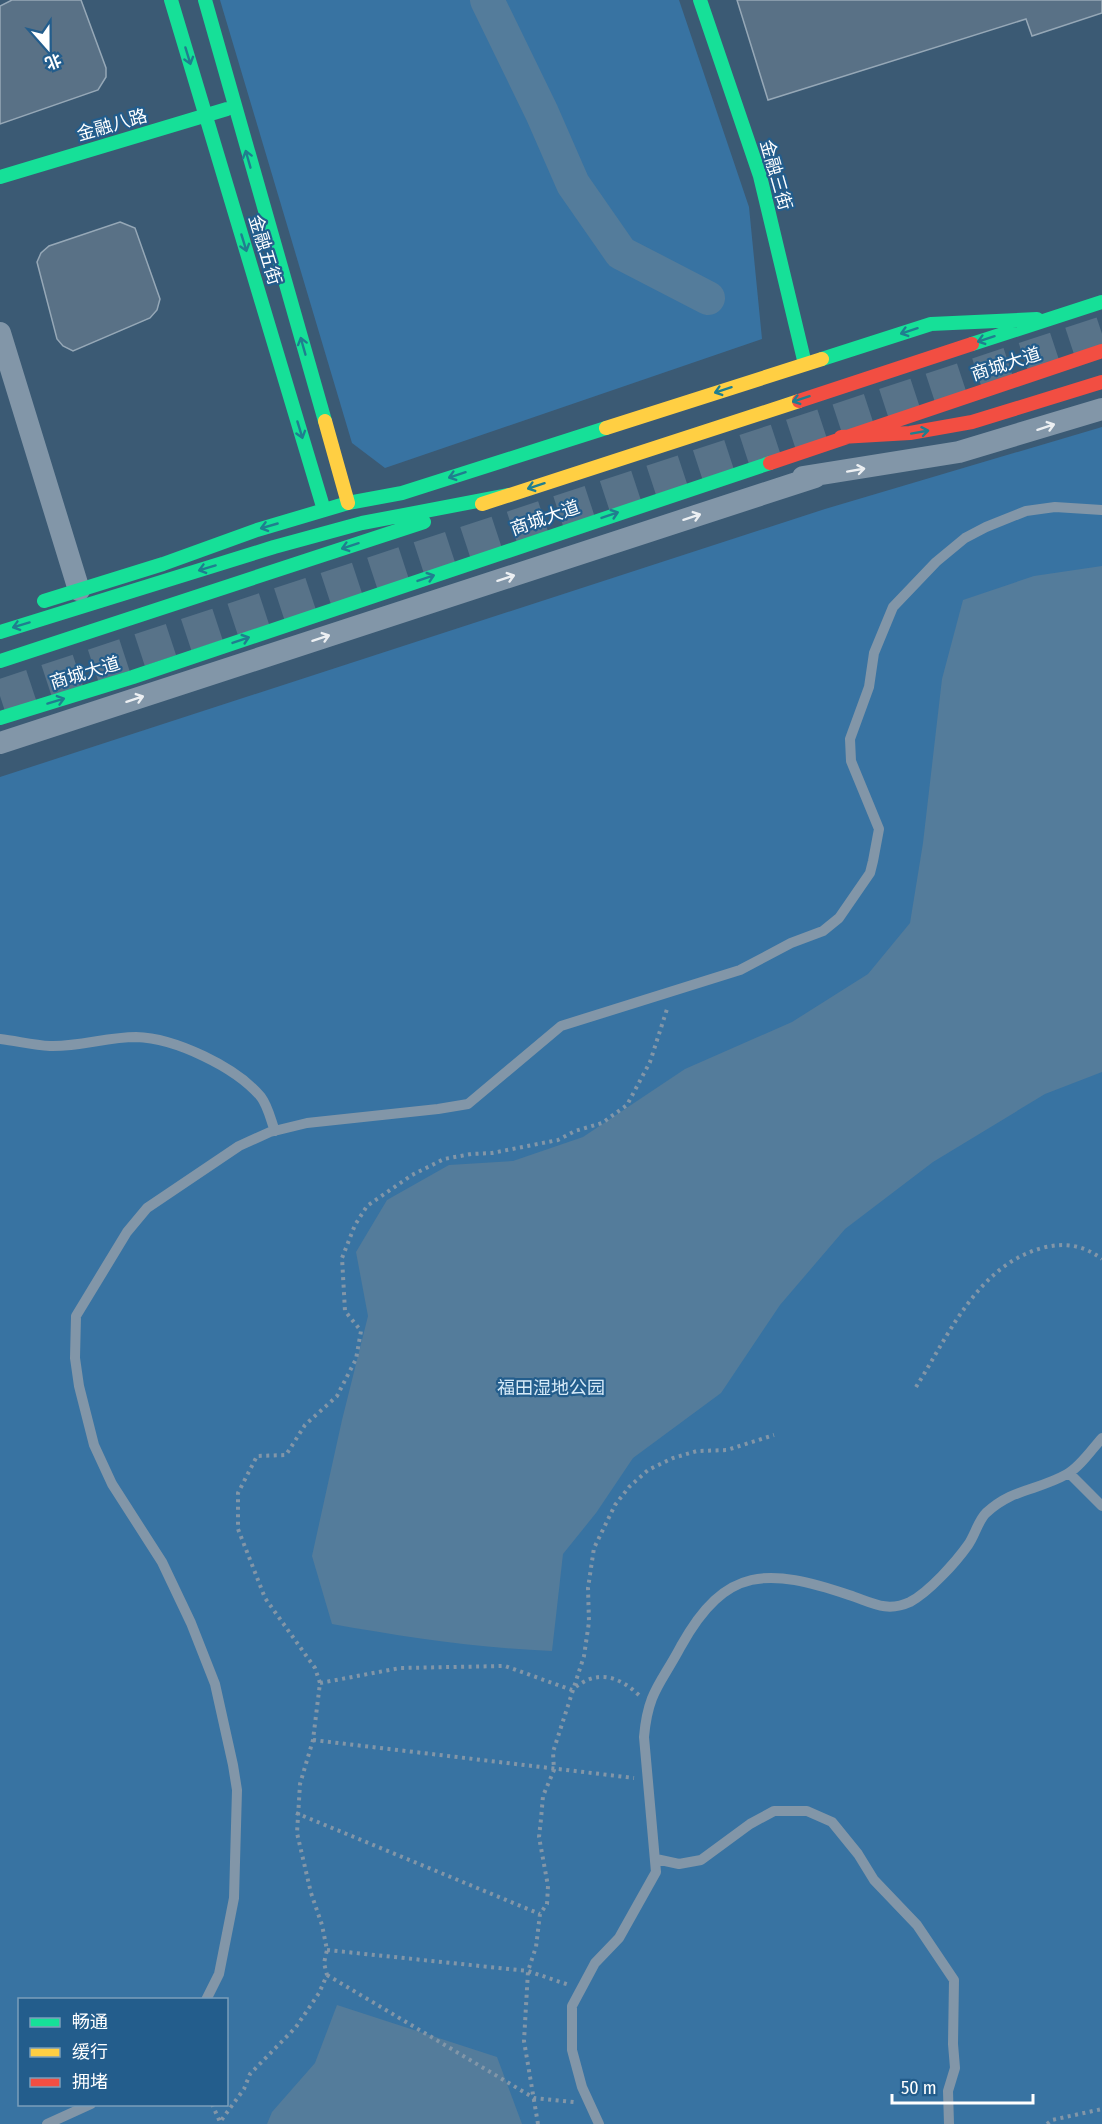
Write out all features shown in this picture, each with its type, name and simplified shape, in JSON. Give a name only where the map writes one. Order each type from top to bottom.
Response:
[{"type":"main road","name":"金融五街","points":[[171,0],[324,510]]},
{"type":"main road","name":"金融五街","points":[[205,0],[233,106],[348,503]]},
{"type":"main road","name":"金融三街","points":[[700,0],[760,176],[805,364]]},
{"type":"main road","name":"金融八路","points":[[0,177],[207,116],[233,106]]},
{"type":"main road","name":"商城大道","points":[[0,661],[1102,302]]},
{"type":"main road","points":[[34,604],[324,510],[402,493],[931,324],[1050,318]]},
{"type":"main road","name":"商城大道","points":[[0,718],[133,677],[714,479],[1102,351]]},
{"type":"main road","points":[[841,437],[910,433],[972,422],[1102,382]]},
{"type":"main road","points":[[0,632],[274,547],[362,523],[509,495]]},
{"type":"street","points":[[0,333],[79,590]]},
{"type":"street","points":[[0,743],[815,477],[959,452],[1102,409]]},
{"type":"street","points":[[714,479],[815,477]]},
{"type":"lane","points":[[207,1998],[219,1974],[234,1898],[237,1790],[233,1765],[214,1684],[191,1623],[162,1562],[112,1484],[94,1445],[79,1386],[75,1358],[76,1316],[127,1232],[147,1208],[238,1146],[275,1131],[307,1123],[468,1104],[561,1026],[740,970],[791,943],[823,931],[839,918],[870,873],[879,829],[851,761],[850,739],[870,687],[874,653],[893,607],[912,585],[965,538],[1016,515],[1055,507],[1102,510]]},
{"type":"lane","points":[[0,1039],[59,1046],[135,1037],[159,1040],[182,1047],[238,1078],[262,1098],[275,1131]]},
{"type":"lane","points":[[599,2124],[572,2050],[572,2006],[595,1963],[619,1938],[656,1872],[644,1737],[649,1704],[653,1691],[700,1615],[715,1599],[740,1582],[775,1577],[850,1596],[879,1608],[909,1602],[952,1564],[969,1544],[984,1515],[1006,1496],[1070,1473],[1102,1438]]},
{"type":"lane","points":[[1070,1473],[1102,1506]]},
{"type":"lane","points":[[656,1859],[679,1864],[701,1860],[750,1824],[774,1811],[807,1811],[832,1822],[858,1854],[874,1880],[917,1924],[954,1980],[952,2044],[955,2068],[948,2091],[950,2124]]},
{"type":"lane","points":[[47,2124],[87,2106]]},
{"type":"path","points":[[213,2106],[220,2122],[244,2089],[250,2074],[296,2027],[318,1994],[327,1975],[324,1963],[327,1950],[322,1924],[303,1865],[296,1813],[300,1784],[313,1740],[320,1683],[315,1668],[265,1598],[238,1529],[238,1493],[257,1456],[286,1455],[305,1425],[337,1396],[356,1359],[361,1331],[345,1311],[341,1282],[342,1258],[355,1225],[367,1206],[389,1189],[444,1159],[558,1140],[575,1131],[602,1123],[627,1105],[650,1062],[673,992]]},
{"type":"path","points":[[916,1387],[962,1310],[988,1280],[1026,1253],[1059,1244],[1088,1249],[1102,1259]]},
{"type":"path","points":[[538,2124],[524,2042],[528,1971],[536,1947],[540,1914],[547,1904],[548,1886],[542,1859],[540,1819],[543,1796],[554,1770],[553,1752],[584,1656],[589,1622],[588,1588],[594,1548],[615,1505],[629,1487],[648,1470],[697,1451],[727,1450],[774,1435]]},
{"type":"path","points":[[320,1683],[400,1668],[506,1666],[572,1690]]},
{"type":"path","points":[[572,1690],[592,1677],[613,1677],[635,1691],[649,1704]]},
{"type":"path","points":[[313,1740],[554,1770],[648,1779]]},
{"type":"path","points":[[296,1813],[540,1914]]},
{"type":"path","points":[[327,1950],[528,1971],[581,1989]]},
{"type":"path","points":[[327,1975],[534,2098],[590,2104]]},
{"type":"path","points":[[1047,2124],[1102,2109]]},
{"type":"green space","points":[[220,0],[679,0],[749,207],[762,339],[385,468],[352,443]]},
{"type":"green space","name":"福田湿地公园","points":[[1102,427],[1102,2124],[0,2124],[0,777],[825,509]]},
{"type":"shaded area","points":[[1102,566],[1102,1072],[1045,1094],[933,1162],[845,1229],[780,1305],[721,1393],[633,1458],[596,1513],[563,1554],[552,1651],[442,1641],[332,1624],[312,1556],[368,1316],[356,1252],[387,1200],[449,1165],[513,1161],[583,1137],[685,1069],[792,1022],[868,974],[910,923],[923,843],[942,679],[963,600],[1034,576]]},
{"type":"shaded area","points":[[337,2005],[497,2057],[522,2124],[267,2124],[272,2112],[315,2063]]},
{"type":"building","points":[[12,0],[81,0],[106,68],[106,77],[98,90],[0,124],[0,6]]},
{"type":"building","points":[[737,0],[1102,0],[1102,13],[1032,36],[1026,19],[768,100]]},
{"type":"building","points":[[120,222],[135,228],[160,299],[157,310],[150,318],[73,351],[63,346],[57,339],[37,262],[41,253],[49,246]]},
{"type":"waterway","points":[[487,0],[542,113],[573,184],[621,253],[708,298]]},
{"type":"tunnel","points":[[0,696],[1102,333]]},
{"type":"traffic: fast","points":[[171,0],[324,510]]},
{"type":"traffic: fast","points":[[205,0],[325,421]]},
{"type":"traffic: fast","points":[[700,0],[760,176],[805,364]]},
{"type":"traffic: fast","points":[[0,177],[227,109]]},
{"type":"traffic: fast","points":[[972,344],[1102,302]]},
{"type":"traffic: fast","points":[[822,359],[931,324],[1037,319]]},
{"type":"traffic: fast","points":[[44,601],[163,564],[257,530],[348,503],[402,493],[606,428]]},
{"type":"traffic: fast","points":[[0,718],[133,677],[770,463]]},
{"type":"traffic: fast","points":[[0,632],[274,547],[362,523],[509,495]]},
{"type":"traffic: fast","points":[[0,661],[424,522]]},
{"type":"traffic: slow","points":[[606,428],[822,359]]},
{"type":"traffic: slow","points":[[482,504],[799,401]]},
{"type":"traffic: slow","points":[[325,421],[348,503]]},
{"type":"traffic: jam","points":[[799,401],[972,344]]},
{"type":"traffic: jam","points":[[770,463],[1102,351]]},
{"type":"traffic: jam","points":[[841,437],[910,433],[972,422],[1102,382]]}]
